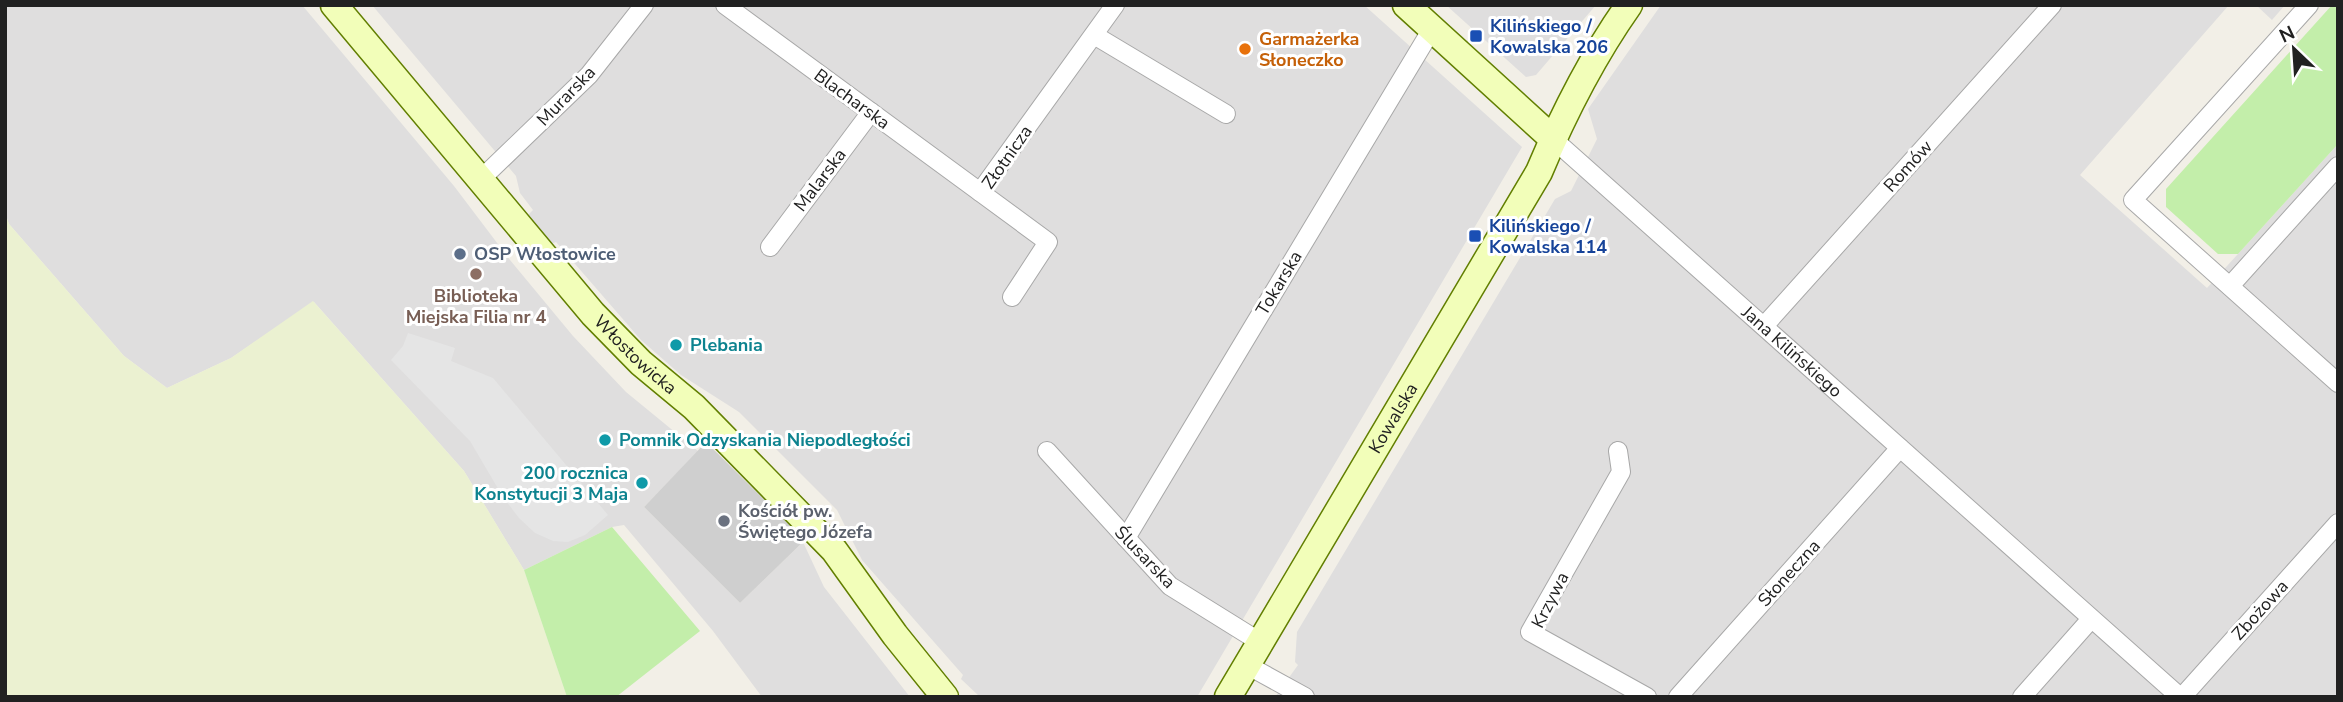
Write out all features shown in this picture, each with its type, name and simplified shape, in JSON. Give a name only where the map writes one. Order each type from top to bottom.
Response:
[{"type":"street","name":"Włostowicka","points":[[334,5],[593,314],[641,363],[694,407],[834,550],[901,644],[945,697]]},
{"type":"street","name":"Murarska","points":[[480,180],[589,75],[644,5]]},
{"type":"street","name":"Blacharska","points":[[724,5],[980,192]]},
{"type":"street","name":"Złotnicza","points":[[1012,297],[1048,242],[980,192],[1115,5]]},
{"type":"street","name":"Jana Kilińskiego","points":[[1406,5],[2181,697]]},
{"type":"street","name":"Kowalska","points":[[1228,697],[1539,172],[1553,139],[1605,42],[1629,5]]},
{"type":"street","name":"Romów","points":[[1764,326],[2052,5]]},
{"type":"street","points":[[2309,5],[2133,200],[2338,383]]},
{"type":"street","name":"Tokarska","points":[[1126,538],[1432,29]]},
{"type":"street","points":[[1094,35],[1226,114]]},
{"type":"street","name":"Malarska","points":[[770,247],[871,112]]},
{"type":"street","points":[[2230,286],[2338,166]]},
{"type":"street","name":"Słoneczna","points":[[1678,697],[1900,448]]},
{"type":"street","name":"Ślusarska","points":[[1047,451],[1170,586],[1260,642]]},
{"type":"street","name":"Krzywa","points":[[1618,451],[1621,472],[1530,632],[1647,697]]},
{"type":"street","name":"Zbożowa","points":[[2181,697],[2338,523]]},
{"type":"street","points":[[2022,697],[2091,619]]},
{"type":"street","points":[[1247,665],[1305,697]]},
{"type":"shaded area","points":[[5,5],[302,5],[454,186],[510,260],[573,336],[626,392],[698,451],[644,507],[740,603],[803,542],[824,587],[910,697],[762,697],[713,631],[624,525],[612,527],[524,570],[464,471],[314,302],[231,358],[167,388],[124,356],[9,224],[5,213]]},
{"type":"shaded area","points":[[372,5],[1364,5],[1522,147],[1197,697],[980,697],[961,679],[963,675],[862,560],[837,510],[739,412],[681,375],[641,340],[556,242],[551,244],[527,216],[533,210],[520,193],[516,176]]},
{"type":"shaded area","points":[[1446,5],[1596,5],[1536,75],[1526,77]]},
{"type":"shaded area","points":[[1661,5],[2229,5],[2080,175],[2207,288],[2338,144],[2338,697],[1275,697],[1298,665],[1295,662],[1297,632],[1555,199],[1571,191],[1597,139],[1588,109]]},
{"type":"shaded area","points":[[2256,5],[2285,5],[2272,20]]},
{"type":"shaded area","points":[[408,333],[455,348],[451,361],[493,378],[608,515],[585,535],[568,542],[553,541],[535,533],[503,497],[470,441],[391,360],[403,346]]},
{"type":"shaded area","points":[[706,442],[805,540],[740,603],[644,507]]},
{"type":"green space","points":[[2332,5],[2338,5],[2338,144],[2238,254],[2218,254],[2166,207],[2166,189]]},
{"type":"green space","points":[[5,213],[9,224],[124,356],[167,388],[231,358],[313,301],[464,471],[524,570],[567,697],[5,697]]},
{"type":"green space","points":[[612,527],[700,631],[616,697],[567,697],[524,570]]},
{"type":"place","name":"Kilińskiego / Kowalska 206","points":[[1476,36]]},
{"type":"place","name":"Garmażerka Słoneczko","points":[[1245,49]]},
{"type":"place","name":"Kilińskiego / Kowalska 114","points":[[1475,236]]},
{"type":"place","name":"OSP Włostowice","points":[[460,254]]},
{"type":"place","name":"Biblioteka Miejska Filia nr 4","points":[[476,274]]},
{"type":"place","name":"Plebania","points":[[676,345]]},
{"type":"place","name":"Pomnik Odzyskania Niepodległości","points":[[605,440]]},
{"type":"place","name":"200 rocznica Konstytucji 3 Maja","points":[[642,483]]},
{"type":"place","name":"Kościół pw. Świętego Józefa","points":[[724,521]]}]
